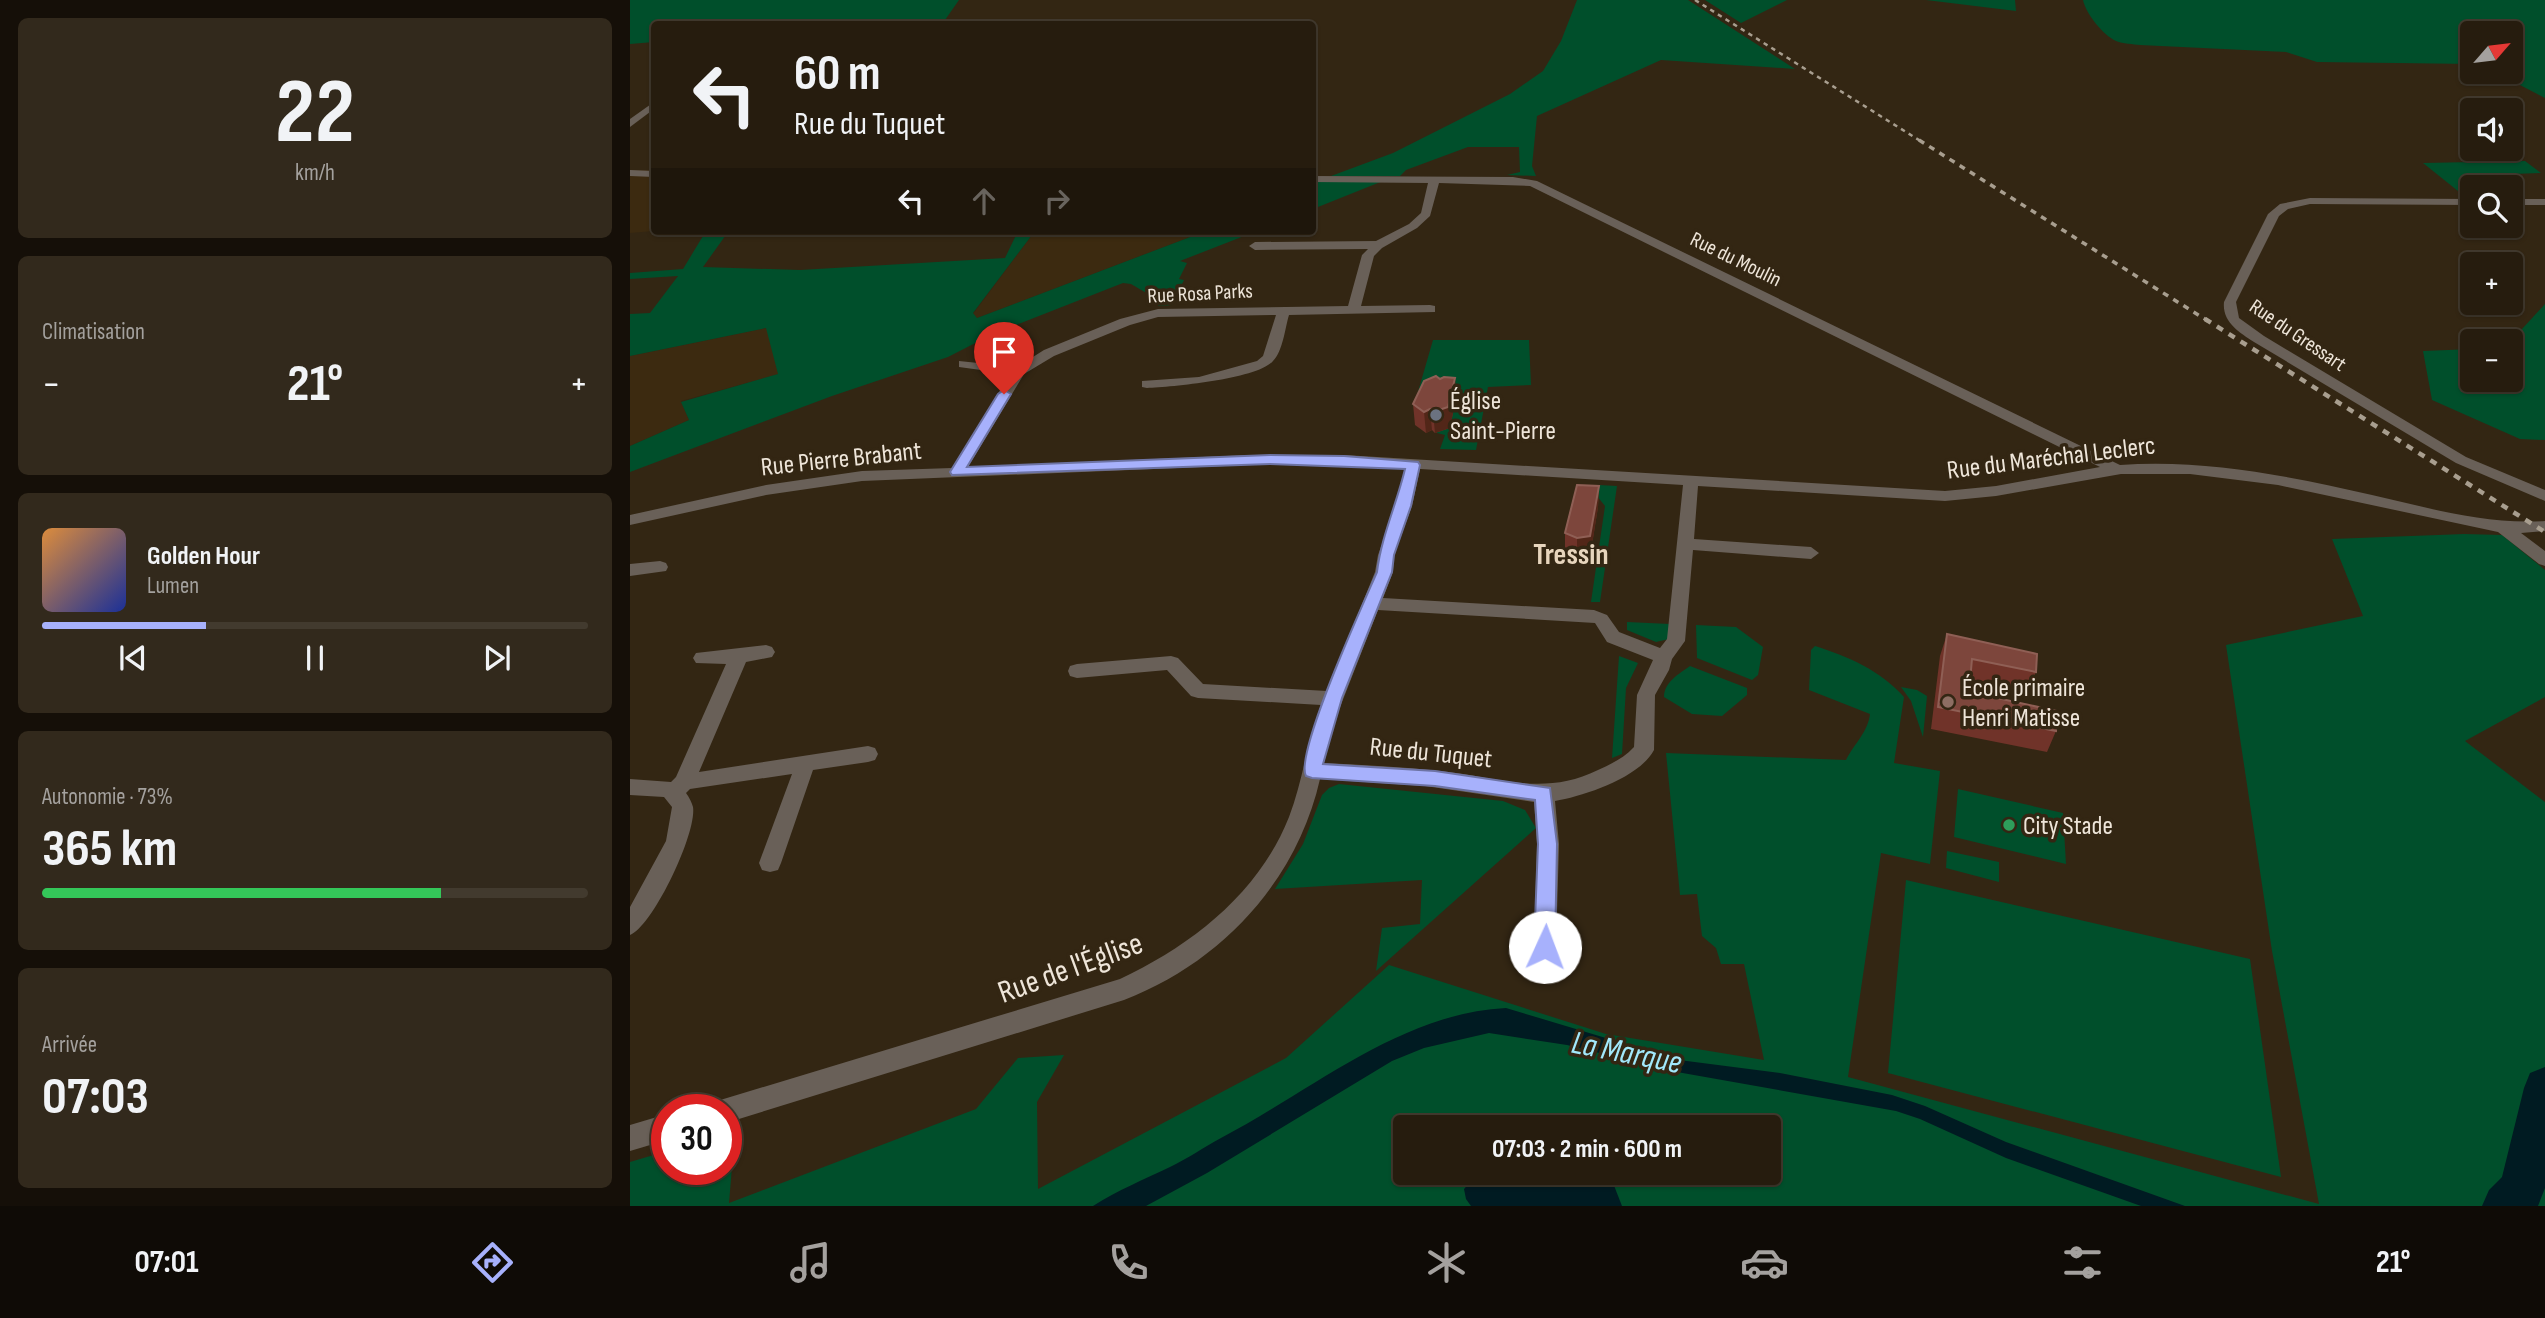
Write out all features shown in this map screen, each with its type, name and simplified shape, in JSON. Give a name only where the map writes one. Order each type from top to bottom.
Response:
[{"type":"street","points":[[630,124],[651,106]]},
{"type":"street","points":[[630,173],[651,174]]},
{"type":"street","name":"Rue du Moulin","points":[[1316,179],[1513,180],[1533,183],[2118,470]]},
{"type":"street","points":[[1353,310],[1366,258],[1378,246],[1417,223],[1426,214],[1434,180]]},
{"type":"street","name":"Rue du Gressart","points":[[2460,202],[2311,201],[2284,205],[2272,219],[2230,302],[2229,312],[2236,322],[2259,339],[2461,460],[2545,496]]},
{"type":"street","points":[[2523,202],[2545,202]]},
{"type":"street","points":[[1255,246],[1378,246]]},
{"type":"street","name":"Rue Rosa Parks","points":[[957,472],[1019,371],[1049,353],[1149,315],[1430,309]]},
{"type":"street","points":[[1147,384],[1199,381],[1262,364],[1269,358],[1284,311]]},
{"type":"street","points":[[964,364],[1019,371]]},
{"type":"street","name":"Rue Pierre Brabant","points":[[630,520],[805,483],[882,475],[1270,459],[1473,468]]},
{"type":"street","name":"Rue de l'Église","points":[[742,1105],[1105,996],[1155,974],[1223,925],[1270,873],[1300,818],[1319,740],[1333,698],[1373,604],[1404,506],[1405,464]]},
{"type":"street","name":"Rue du Maréchal Leclerc","points":[[1473,468],[1960,495],[2118,470],[2169,468],[2270,479],[2504,528]]},
{"type":"street","name":"Rue du Tuquet","points":[[1312,771],[1435,779],[1544,794],[1575,788],[1639,756],[1646,743],[1646,695],[1660,670],[1663,657],[1676,641],[1691,481]]},
{"type":"street","points":[[2504,528],[2545,526]]},
{"type":"street","points":[[2504,528],[2545,560]]},
{"type":"street","points":[[1685,544],[1811,553]]},
{"type":"street","points":[[630,570],[660,567]]},
{"type":"street","points":[[1373,604],[1594,616],[1601,619],[1614,637],[1663,657]]},
{"type":"street","points":[[702,659],[766,652]]},
{"type":"street","points":[[630,925],[658,879],[683,823],[679,787],[739,656]]},
{"type":"street","points":[[1077,671],[1171,663],[1198,691],[1333,698]]},
{"type":"street","points":[[630,787],[666,789],[868,754]]},
{"type":"street","points":[[770,863],[806,764]]},
{"type":"street","points":[[1544,794],[1548,844],[1545,947]]},
{"type":"street","points":[[630,1138],[651,1132]]},
{"type":"shaded area","points":[[630,170],[651,170],[651,231],[630,233]]},
{"type":"shaded area","points":[[1032,235],[1195,235],[977,318],[973,314]]},
{"type":"shaded area","points":[[767,328],[779,374],[681,401],[689,420],[630,446],[630,356]]},
{"type":"green space","points":[[630,0],[959,0],[943,21],[651,21],[651,42],[630,44]]},
{"type":"green space","points":[[1577,0],[1688,0],[1795,69],[1661,60],[1537,116],[1532,166],[1536,176],[1507,175],[1520,172],[1519,147],[1468,147],[1406,170],[1400,176],[1331,176],[1393,153],[1510,94],[1543,71],[1561,41]]},
{"type":"green space","points":[[1705,0],[1787,0],[1741,23]]},
{"type":"green space","points":[[1926,0],[2015,0],[2016,11]]},
{"type":"green space","points":[[2083,0],[2545,0],[2545,98],[2518,84],[2524,84],[2524,21],[2460,21],[2460,64],[2317,62],[2286,52],[2119,42],[2096,24]]},
{"type":"green space","points":[[2525,161],[2541,173],[2460,175],[2460,193],[2423,163]]},
{"type":"green space","points":[[1383,181],[1316,208],[1318,182]]},
{"type":"green space","points":[[704,235],[726,235],[703,267],[800,270],[1005,258],[1016,235],[1032,235],[973,313],[977,318],[1195,235],[1247,235],[1180,261],[1187,263],[1179,279],[1184,280],[1172,305],[1158,306],[1160,301],[1131,284],[1123,283],[993,334],[948,357],[832,396],[630,472],[630,446],[689,420],[681,402],[778,374],[766,328],[630,356],[630,314],[650,313],[678,276],[630,279],[630,273],[683,269]]},
{"type":"green space","points":[[2545,304],[2545,440],[2520,439],[2432,400],[2423,351],[2460,350],[2460,392],[2523,392],[2522,329]]},
{"type":"green space","points":[[1433,340],[1529,340],[1531,385],[1488,387],[1476,450],[1440,449],[1445,435],[1437,433],[1437,428],[1449,429],[1456,398],[1415,402]]},
{"type":"green space","points":[[1599,485],[1617,486],[1600,602],[1591,602],[1605,506],[1597,496]]},
{"type":"green space","points":[[2502,535],[2545,570],[2545,697],[2465,741],[2545,802],[2545,1206],[630,1206],[630,1162],[651,1156],[651,1185],[731,1185],[729,1203],[976,1109],[1018,1058],[1064,1055],[1037,1102],[1038,1189],[1286,1058],[1389,965],[1606,1034],[1764,1060],[1744,964],[1721,964],[1716,948],[1702,936],[1697,894],[1680,895],[1666,753],[1846,760],[1864,732],[1870,714],[1809,690],[1811,650],[1815,646],[1863,666],[1885,679],[1904,697],[1894,763],[1940,771],[1930,864],[1881,853],[1848,1077],[2319,1204],[2272,951],[2226,645],[2363,616],[2332,539]]},
{"type":"green space","points":[[1627,622],[1670,624],[1669,639],[1656,642],[1627,630]]},
{"type":"green space","points":[[1696,625],[1736,627],[1763,647],[1758,675],[1752,680],[1697,658]]},
{"type":"green space","points":[[1619,656],[1638,663],[1626,688],[1622,754],[1612,758]]},
{"type":"green space","points":[[1690,666],[1747,688],[1747,695],[1722,716],[1692,714],[1664,697],[1669,683]]},
{"type":"green space","points":[[1901,687],[1917,690],[1927,696],[1923,737],[1911,701]]},
{"type":"green space","points":[[1339,784],[1503,801],[1525,810],[1536,828],[1376,971],[1382,928],[1420,924],[1422,880],[1275,889],[1303,844],[1322,795]]},
{"type":"green space","name":"City Stade","points":[[1958,789],[2063,813],[2066,864],[1954,837]]},
{"type":"green space","points":[[1947,851],[1999,862],[1999,882],[1946,868]]},
{"type":"green space","points":[[1906,880],[2250,959],[2281,1177],[1888,1073]]},
{"type":"water","name":"La Marque","points":[[1506,1008],[1679,1060],[1780,1073],[1892,1095],[1925,1106],[2006,1142],[2185,1206],[2141,1206],[2006,1158],[1896,1111],[1677,1072],[1567,1045],[1489,1033],[1424,1048],[1392,1061],[1207,1173],[1146,1206],[1093,1206],[1183,1160],[1393,1039],[1467,1013]]},
{"type":"water","points":[[1468,1185],[1614,1185],[1622,1206],[1471,1206],[1464,1189]]},
{"type":"building","points":[[1436,376],[1440,379],[1455,378],[1448,407],[1424,412],[1413,404],[1424,381]]},
{"type":"building","points":[[1577,485],[1599,486],[1590,536],[1577,538],[1565,533]]},
{"type":"building","points":[[1947,634],[2037,654],[2036,672],[1972,659],[1969,692],[2057,711],[2056,731],[1938,707]]},
{"type":"waterway","name":"La Marque","points":[[2505,1206],[2522,1190],[2545,1088]]},
{"type":"railway","points":[[1695,0],[1922,142]]},
{"type":"railway","points":[[1919,140],[2208,321]]},
{"type":"railway","points":[[2205,319],[2545,532]]},
{"type":"place","name":"Église Saint-Pierre","points":[[1436,415]]},
{"type":"place","name":"École primaire Henri Matisse","points":[[1948,702]]},
{"type":"place","name":"City Stade","points":[[2009,825]]},
{"type":"district","name":"Tressin","points":[[1571,554]]},
{"type":"route","points":[[1004,394],[957,472],[1270,459],[1344,460],[1413,465],[1404,506],[1386,555],[1384,572],[1333,698],[1312,771],[1435,779],[1544,794],[1548,844],[1545,947]]}]
